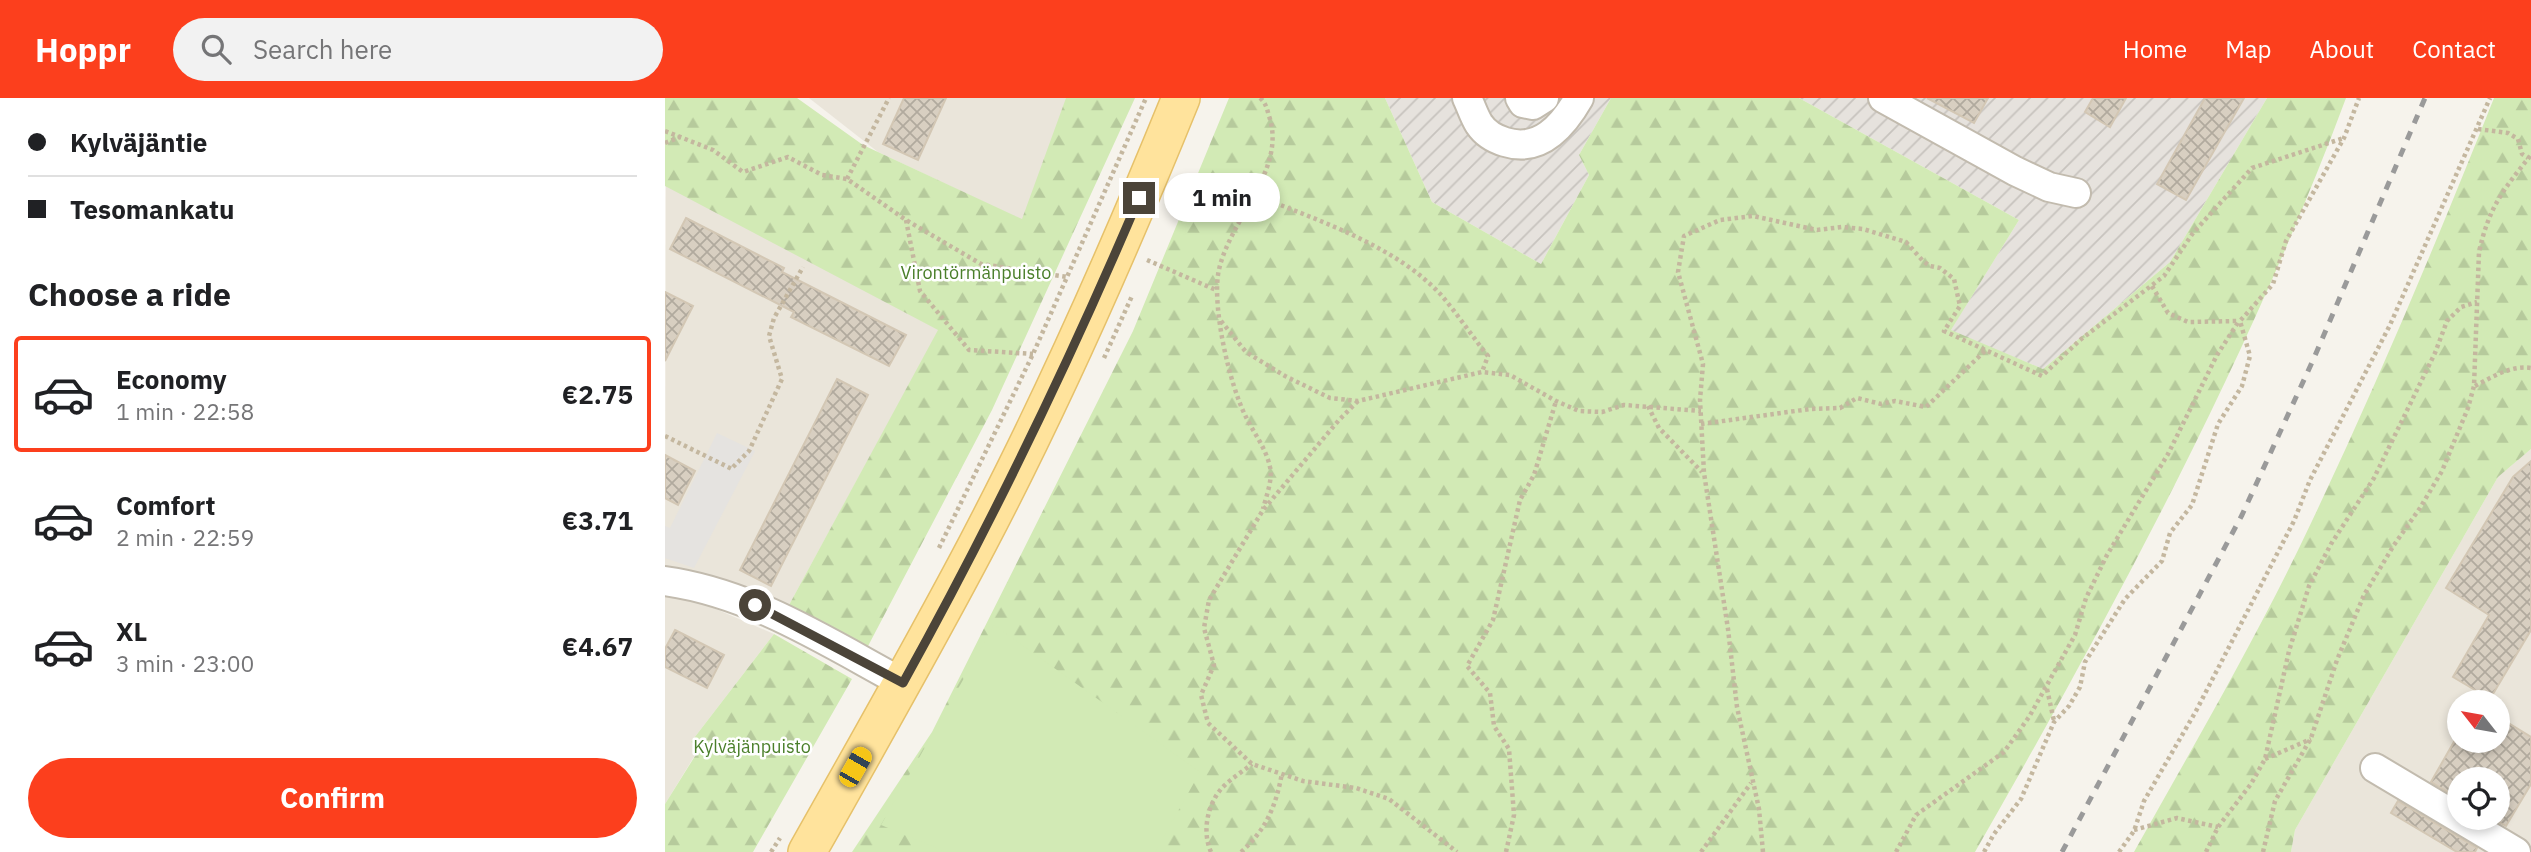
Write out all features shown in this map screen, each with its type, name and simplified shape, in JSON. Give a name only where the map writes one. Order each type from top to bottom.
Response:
[{"type":"main road","points":[[796,841],[903,683],[980,539],[1095,301],[1181,98]]},
{"type":"street","points":[[1467,98],[1479,125],[1494,138],[1518,146],[1541,141],[1558,128],[1579,98]]},
{"type":"street","points":[[1520,98],[1523,103],[1533,105],[1543,98]]},
{"type":"street","points":[[1883,98],[2015,171],[2049,187],[2076,193]]},
{"type":"street","points":[[665,581],[685,583],[755,605],[903,683]]},
{"type":"street","points":[[2375,768],[2516,852]]},
{"type":"path","points":[[847,179],[889,98]]},
{"type":"path","points":[[935,556],[1033,354],[1146,98]]},
{"type":"path","points":[[1260,98],[1265,102],[1273,127],[1271,156],[1255,195],[1238,220],[1220,266],[1216,290],[1228,370],[1245,415],[1271,470],[1263,510]]},
{"type":"path","points":[[1896,852],[1916,815],[2004,752],[2047,687],[2075,635],[2087,598],[2107,555],[2168,454],[2217,355],[2240,321],[2273,284],[2285,242],[2312,199],[2344,138],[2360,98]]},
{"type":"path","points":[[2119,852],[2134,831],[2144,801],[2196,711],[2294,522],[2310,480],[2389,325],[2490,98]]},
{"type":"path","points":[[2263,852],[2275,801],[2311,738],[2340,650],[2364,594],[2442,471],[2468,408],[2474,386],[2479,252],[2484,230],[2493,205],[2530,157],[2522,154],[2518,139],[2508,133],[2477,130]]},
{"type":"path","points":[[665,131],[713,149],[743,172],[787,158],[822,175],[847,179],[906,220],[981,264],[1067,277]]},
{"type":"path","points":[[665,142],[680,137]]},
{"type":"path","points":[[1763,852],[1759,809],[1737,707],[1704,473],[1701,424],[1703,364],[1678,272],[1684,236],[1720,220],[1753,216],[1817,230],[1842,227],[1863,229],[1906,242],[1923,261],[1940,268],[1954,279],[1960,306],[1944,331],[2042,376],[2080,340],[2164,276],[2193,233],[2252,167],[2344,138]]},
{"type":"path","points":[[1255,195],[1318,220],[1397,258],[1441,295],[1487,356],[1482,372]]},
{"type":"path","points":[[906,220],[920,291],[969,350],[1033,354]]},
{"type":"path","points":[[1147,260],[1216,290]]},
{"type":"path","points":[[665,436],[733,468],[749,451],[782,379],[769,336],[774,318],[803,267]]},
{"type":"path","points":[[2152,286],[2168,313],[2188,322],[2240,321]]},
{"type":"path","points":[[2206,852],[2218,827],[2251,784],[2265,759],[2289,651],[2309,586],[2331,544],[2374,478],[2435,353],[2447,321],[2461,307],[2477,302]]},
{"type":"path","points":[[1221,321],[1246,352],[1285,376],[1330,398],[1358,401],[1482,372],[1510,375],[1579,411],[1602,412],[1624,405],[1701,411]]},
{"type":"path","points":[[1984,852],[1994,834],[2021,799],[2054,722],[2069,706],[2080,687],[2085,662],[2125,599],[2162,561],[2170,533],[2192,505],[2218,424],[2242,386],[2250,356],[2240,321]]},
{"type":"path","points":[[1701,424],[1810,409],[1840,408],[1857,398],[1881,404],[1895,401],[1926,407],[1985,351]]},
{"type":"path","points":[[2474,386],[2499,372],[2531,368]]},
{"type":"path","points":[[1358,401],[1263,510],[1209,600],[1204,628],[1214,665],[1201,695],[1208,723],[1252,764],[1303,781],[1356,788],[1389,799],[1457,852]]},
{"type":"path","points":[[1506,852],[1514,815],[1509,749],[1494,726],[1490,693],[1467,666],[1493,620],[1520,500],[1534,475],[1556,401]]},
{"type":"path","points":[[1647,406],[1660,428],[1704,473]]},
{"type":"path","points":[[2047,687],[2054,722]]},
{"type":"path","points":[[2265,759],[2311,738]]},
{"type":"path","points":[[1211,852],[1207,843],[1207,817],[1220,790],[1252,764]]},
{"type":"path","points":[[1241,852],[1269,820],[1278,797],[1282,774]]},
{"type":"path","points":[[1702,852],[1752,783]]},
{"type":"path","points":[[2134,831],[2177,818],[2218,827]]},
{"type":"path","points":[[771,852],[796,841]]},
{"type":"shaded area","points":[[809,98],[1084,98],[1022,220],[878,152]]},
{"type":"shaded area","points":[[1385,98],[1611,98],[1579,155],[1589,175],[1541,264],[1432,202]]},
{"type":"shaded area","points":[[1799,98],[2267,98],[2170,262],[2043,369],[1950,331],[2019,220]]},
{"type":"shaded area","points":[[666,185],[939,330],[789,605],[665,567]]},
{"type":"shaded area","points":[[717,433],[755,451],[694,568],[665,558],[665,526],[670,528]]},
{"type":"shaded area","points":[[2531,449],[2531,852],[2291,852],[2295,830],[2498,477]]},
{"type":"shaded area","points":[[665,595],[695,600],[774,634],[691,742],[700,747],[665,804]]},
{"type":"green space","name":"Virontörmänpuisto","points":[[665,98],[797,98],[863,145],[1022,219],[1066,98],[1135,98],[992,410],[867,648],[789,605],[938,330],[665,186]]},
{"type":"green space","points":[[1229,98],[1385,98],[1432,202],[1541,264],[1589,175],[1579,155],[1611,98],[1799,98],[2019,220],[1951,330],[2043,369],[2170,262],[2267,98],[2346,98],[2266,293],[2176,482],[2078,669],[1975,852],[852,852],[932,732],[1133,331]]},
{"type":"green space","points":[[2494,98],[2531,98],[2531,449],[2498,477],[2295,830],[2291,852],[2134,852],[2292,563],[2406,311]]},
{"type":"green space","points":[[994,625],[1200,772],[1155,852],[946,852],[881,825]]},
{"type":"green space","name":"Kylväjänpuisto","points":[[774,634],[852,679],[753,852],[665,852],[665,804],[700,748],[691,742]]},
{"type":"building","points":[[904,98],[946,98],[918,160],[883,144]]},
{"type":"building","points":[[1927,98],[1988,98],[1974,123]]},
{"type":"building","points":[[2093,98],[2126,98],[2110,127],[2085,112]]},
{"type":"building","points":[[2205,98],[2244,98],[2186,200],[2157,184]]},
{"type":"building","points":[[686,218],[784,268],[782,272],[906,335],[889,366],[791,317],[794,312],[670,249]]},
{"type":"building","points":[[665,292],[693,306],[665,361]]},
{"type":"building","points":[[837,379],[868,395],[771,586],[740,570]]},
{"type":"building","points":[[665,455],[695,471],[678,505],[665,498]]},
{"type":"building","points":[[2531,461],[2531,630],[2495,690],[2475,690],[2453,677],[2489,615],[2446,588],[2513,477]]},
{"type":"building","points":[[675,630],[724,655],[707,688],[665,667],[665,649]]},
{"type":"building","points":[[2510,724],[2531,737],[2531,784],[2510,819],[2510,767],[2447,767],[2447,792],[2431,782],[2448,753],[2510,753]]},
{"type":"building","points":[[2398,801],[2477,848],[2475,852],[2457,852],[2391,813]]},
{"type":"railway","points":[[2062,852],[2242,515],[2314,358],[2425,98]]},
{"type":"route","points":[[755,605],[903,683],[980,539],[1095,301],[1139,198]]}]
